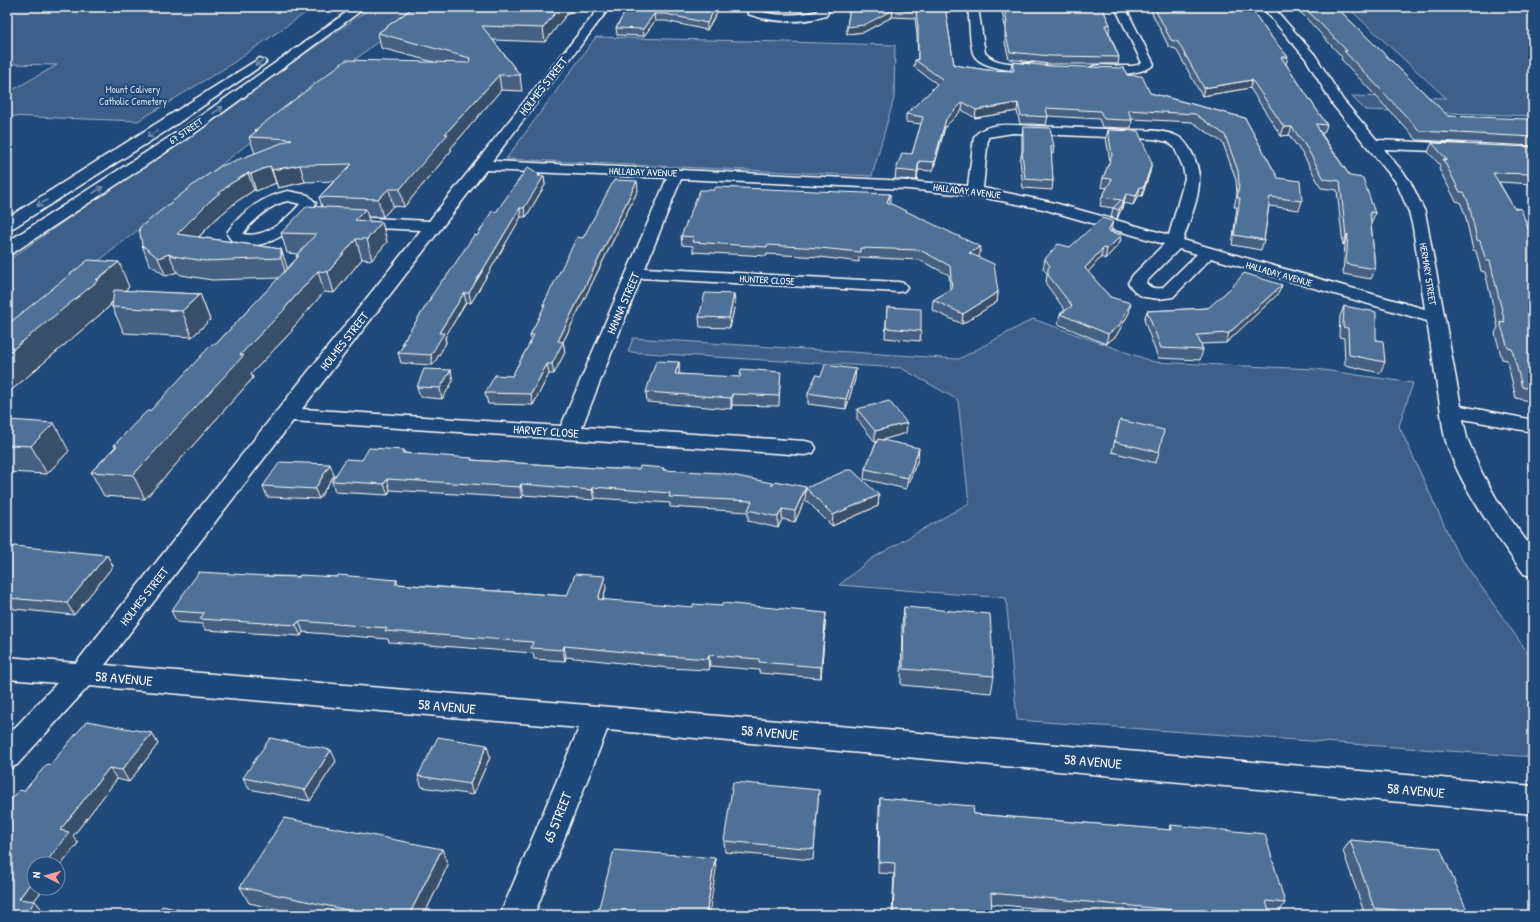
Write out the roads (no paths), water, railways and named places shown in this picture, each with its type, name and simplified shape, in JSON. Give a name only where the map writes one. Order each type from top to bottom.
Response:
[{"type":"street","name":"67 STREET","points":[[7,249],[190,130],[361,7]]},
{"type":"street","name":"HOLMES STREET","points":[[7,756],[82,675],[605,7]]},
{"type":"street","points":[[751,7],[752,12],[761,15],[805,17],[822,14],[826,7]]},
{"type":"street","points":[[973,7],[979,54],[982,59],[998,65],[1055,67]]},
{"type":"street","points":[[1087,69],[1134,70],[1144,68],[1148,64],[1120,7]]},
{"type":"street","points":[[1254,7],[1267,7]]},
{"type":"street","name":"HERMARY STREET","points":[[1267,7],[1311,57],[1331,93],[1403,181],[1417,212],[1456,438],[1478,489],[1494,515],[1533,568]]},
{"type":"street","name":"67 STREET","points":[[7,225],[163,127],[271,55]]},
{"type":"street","points":[[975,190],[981,137],[986,132],[1013,129],[1144,134],[1167,137],[1180,145],[1187,157],[1192,173],[1188,198],[1174,244],[1139,279],[1137,283],[1138,287],[1156,294],[1168,293],[1207,253]]},
{"type":"street","points":[[1373,144],[1472,149]]},
{"type":"street","name":"HALLADAY AVENUE","points":[[481,165],[908,185],[975,190],[1046,205],[1174,244],[1436,318]]},
{"type":"street","name":"HANNA STREET","points":[[568,432],[676,174]]},
{"type":"street","points":[[293,219],[317,220]]},
{"type":"street","points":[[341,221],[434,226]]},
{"type":"street","name":"HUNTER CLOSE","points":[[635,273],[898,287]]},
{"type":"street","points":[[1450,410],[1533,426]]},
{"type":"street","name":"HARVEY CLOSE","points":[[287,414],[805,448]]},
{"type":"street","name":"58 AVENUE","points":[[7,668],[1533,800]]},
{"type":"street","name":"65 STREET","points":[[517,915],[597,718]]},
{"type":"park label","name":"Mount Calivery Catholic Cemetery","points":[[133,94]]}]
